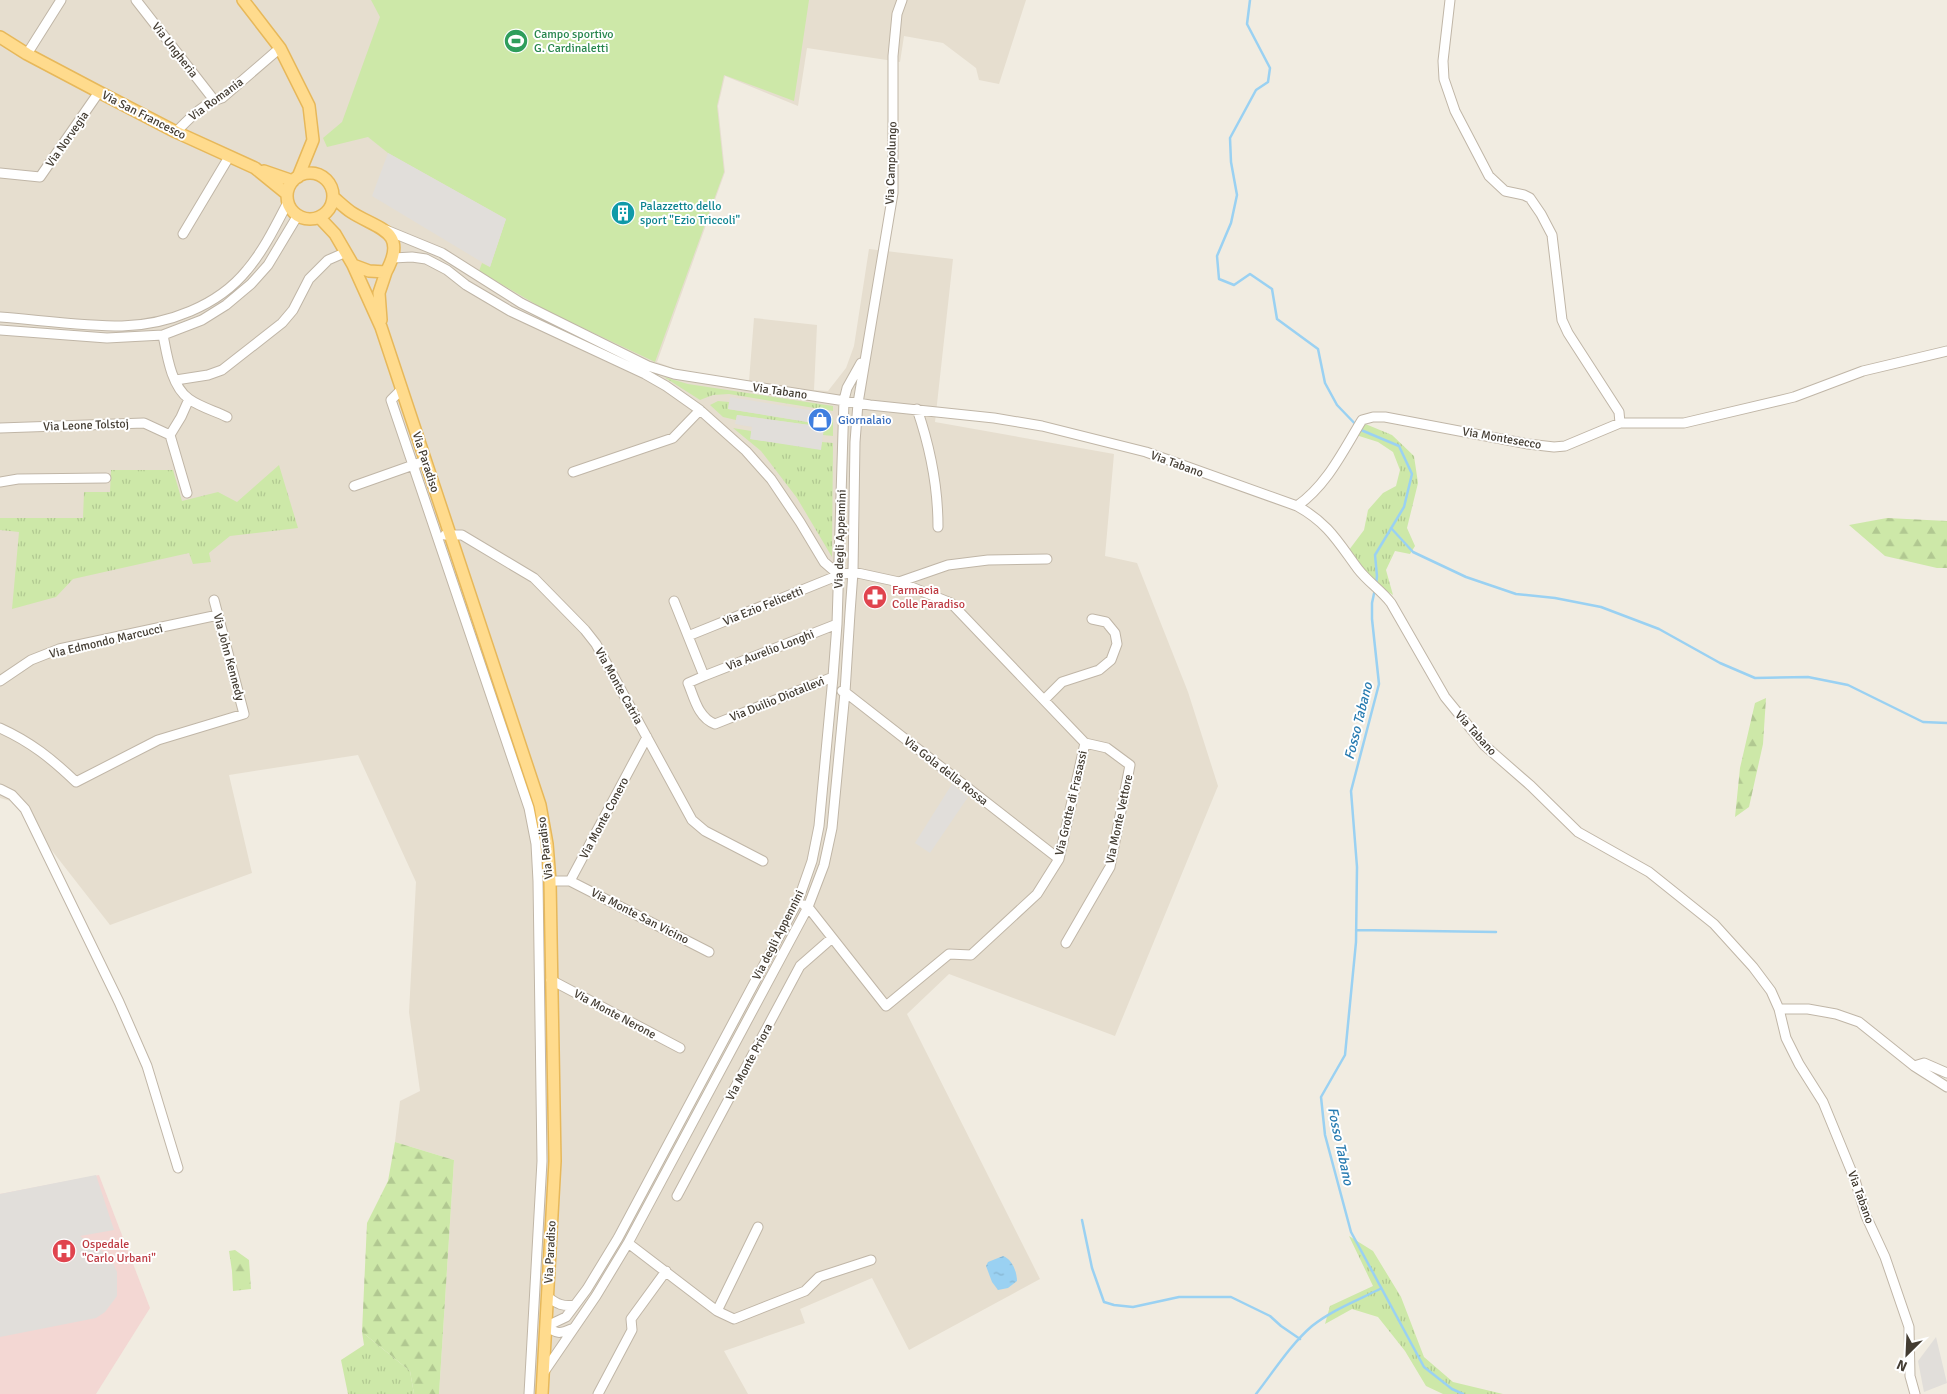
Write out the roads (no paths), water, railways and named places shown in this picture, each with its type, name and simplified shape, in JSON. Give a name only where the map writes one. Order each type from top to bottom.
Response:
[{"type":"main road","points":[[243,0],[280,48],[309,106],[312,140],[295,179],[288,198],[294,212],[305,218],[319,217],[329,209],[333,197],[332,190],[324,178],[311,173],[295,179],[255,168]]},
{"type":"main road","name":"Via San Francesco","points":[[0,37],[27,54],[176,132],[255,168],[288,198]]},
{"type":"main road","points":[[333,197],[352,213],[386,230],[393,244],[393,258],[379,293],[382,327]]},
{"type":"main road","points":[[319,217],[335,234],[344,253],[353,265],[382,327]]},
{"type":"main road","points":[[353,265],[369,271],[386,272]]},
{"type":"main road","name":"Via Paradiso","points":[[382,327],[540,805],[547,844],[550,881],[555,1161],[542,1394]]},
{"type":"street","points":[[27,54],[61,0]]},
{"type":"street","name":"Via Ungheria","points":[[136,0],[214,100]]},
{"type":"street","name":"Via Campolungo","points":[[858,403],[893,192],[893,56],[897,14],[902,0]]},
{"type":"street","points":[[1450,0],[1443,61],[1444,79],[1455,111],[1489,176],[1505,191],[1524,194],[1530,198],[1541,214],[1552,235],[1562,320],[1568,333],[1619,412],[1620,422]]},
{"type":"street","name":"Via Romania","points":[[176,132],[196,113],[214,100],[222,98],[280,48]]},
{"type":"street","name":"Via Norvegia","points":[[0,173],[40,177],[99,92]]},
{"type":"street","points":[[183,234],[229,156]]},
{"type":"street","points":[[0,317],[122,326],[154,322],[202,306],[222,294],[247,271],[288,198]]},
{"type":"street","points":[[0,330],[107,338],[163,336],[202,320],[226,305],[251,284],[268,265],[298,215]]},
{"type":"street","name":"Via Tabano","points":[[386,230],[442,254],[521,303],[648,366],[692,378],[858,403],[994,418],[1095,438],[1146,452],[1297,506],[1313,515],[1338,539],[1359,570],[1382,592],[1403,624],[1445,697],[1484,745],[1531,786],[1578,832],[1650,872],[1714,924],[1753,967],[1771,991],[1779,1009],[1786,1038],[1799,1064],[1823,1102],[1855,1180],[1866,1216],[1884,1257],[1909,1327],[1910,1376],[1916,1394]]},
{"type":"street","points":[[176,380],[208,375],[228,365],[282,323],[293,310],[309,279],[328,260],[344,253]]},
{"type":"street","points":[[393,258],[412,257],[426,260],[447,270],[466,285],[510,311],[645,374],[700,410],[746,451],[771,479],[824,562],[839,575]]},
{"type":"street","points":[[163,336],[167,356],[180,390],[189,399],[227,417]]},
{"type":"street","name":"Via Montesecco","points":[[1297,506],[1309,497],[1324,481],[1362,420],[1373,417],[1385,417],[1528,444],[1554,447],[1565,446],[1620,422],[1684,423],[1794,397],[1863,371],[1947,351]]},
{"type":"street","name":"Via Campolungo","points":[[844,400],[846,388],[865,355]]},
{"type":"street","points":[[402,389],[391,400],[529,808],[536,844],[542,1161],[529,1394]]},
{"type":"street","points":[[187,493],[170,435],[189,399]]},
{"type":"street","name":"Via degli Appennini","points":[[547,1326],[566,1317],[587,1289],[618,1238],[798,901],[812,861],[819,826],[837,624],[844,400]]},
{"type":"street","name":"Via degli Appennini","points":[[544,1372],[596,1296],[628,1243],[808,907],[824,865],[832,828],[845,692],[853,572],[855,442],[858,403]]},
{"type":"street","points":[[917,409],[927,436],[932,462],[938,501],[938,527]]},
{"type":"street","points":[[573,472],[673,438],[700,410]]},
{"type":"street","name":"Via Leone Tolstoj","points":[[0,428],[144,423],[170,435]]},
{"type":"street","points":[[354,486],[426,461]]},
{"type":"street","points":[[0,482],[18,479],[106,478]]},
{"type":"street","points":[[438,538],[450,534]]},
{"type":"street","name":"Via Monte Catria","points":[[450,534],[462,535],[534,578],[585,630],[596,644],[692,820],[705,831],[763,861]]},
{"type":"street","points":[[899,582],[948,565],[988,560],[1047,559]]},
{"type":"street","name":"Via Ezio Felicetti","points":[[688,636],[839,575],[853,572]]},
{"type":"street","name":"Via Grotte di Frasassi","points":[[798,901],[808,907],[886,1006],[949,954],[971,955],[1037,894],[1059,859],[1085,743],[951,603],[899,582],[853,572]]},
{"type":"street","name":"Via John Kennedy","points":[[0,728],[18,736],[47,755],[76,782],[158,740],[244,714],[214,600]]},
{"type":"street","points":[[674,601],[704,676]]},
{"type":"street","name":"Via Edmondo Marcucci","points":[[0,681],[31,660],[59,649],[218,615]]},
{"type":"street","points":[[1044,700],[1062,682],[1099,670],[1111,660],[1117,644],[1115,633],[1106,622],[1092,618]]},
{"type":"street","name":"Via Aurelio Longhi","points":[[704,676],[837,624]]},
{"type":"street","name":"Via Duilio Diotallevi","points":[[704,676],[688,683],[700,712],[709,722],[715,724],[833,677]]},
{"type":"street","name":"Via Gola della Rossa","points":[[831,688],[845,692],[1059,859]]},
{"type":"street","name":"Via Monte Conero","points":[[570,881],[647,737]]},
{"type":"street","name":"Via Monte Vettore","points":[[1066,943],[1110,868],[1130,765],[1107,748],[1085,743]]},
{"type":"street","points":[[0,789],[12,795],[25,809],[119,1002],[146,1066],[178,1168]]},
{"type":"street","points":[[550,881],[570,881]]},
{"type":"street","name":"Via Monte San Vicino","points":[[570,881],[709,952]]},
{"type":"street","name":"Via Monte Priora","points":[[677,1196],[800,966],[832,938]]},
{"type":"street","name":"Via Monte Nerone","points":[[551,980],[680,1048]]},
{"type":"street","points":[[1779,1009],[1808,1010],[1836,1014],[1859,1022],[1914,1066],[1947,1087]]},
{"type":"street","points":[[1914,1066],[1924,1063],[1947,1072]]},
{"type":"street","points":[[542,1161],[555,1161]]},
{"type":"street","points":[[717,1311],[758,1227]]},
{"type":"street","points":[[628,1243],[717,1311],[734,1319],[805,1291],[819,1277],[871,1260]]},
{"type":"street","points":[[598,1394],[632,1330],[631,1319],[666,1271]]},
{"type":"street","points":[[548,1297],[556,1304],[564,1307],[575,1305]]},
{"type":"street","points":[[547,1326],[554,1332],[561,1333],[572,1329]]},
{"type":"water","points":[[1003,1256],[1013,1266],[1017,1281],[1008,1288],[998,1290],[992,1282],[986,1266],[988,1262]]},
{"type":"waterway","name":"Fosso Tabano","points":[[1250,0],[1247,24],[1270,68],[1268,82],[1256,90],[1230,138],[1231,162],[1237,195],[1231,223],[1217,256],[1219,279],[1234,285],[1250,274],[1272,289],[1277,319],[1318,349],[1325,383],[1337,405],[1361,430],[1399,446],[1412,474],[1404,507],[1375,555],[1376,584]]},
{"type":"waterway","points":[[1391,528],[1413,552],[1466,577],[1516,594],[1555,598],[1601,607],[1659,629],[1720,663],[1755,678],[1808,677],[1848,685],[1923,722],[1947,723]]},
{"type":"waterway","name":"Fosso Tabano","points":[[1375,589],[1372,603],[1372,619],[1379,684],[1351,791],[1357,867],[1356,942],[1345,1055],[1321,1097],[1325,1135],[1351,1232],[1424,1367],[1452,1389],[1463,1394]]},
{"type":"waterway","points":[[1356,930],[1496,932]]},
{"type":"waterway","points":[[1082,1220],[1092,1268],[1104,1302],[1133,1307],[1179,1297],[1231,1297],[1270,1316],[1300,1339]]},
{"type":"waterway","points":[[1256,1394],[1289,1350],[1312,1326],[1337,1310],[1380,1289]]},
{"type":"place","name":"Campo sportivo G. Cardinaletti","points":[[516,41]]},
{"type":"place","name":"Palazzetto dello sport \"Ezio Triccoli\"","points":[[623,213]]},
{"type":"place","name":"Giornalaio","points":[[820,420]]},
{"type":"place","name":"Farmacia Colle Paradiso","points":[[875,597]]},
{"type":"place","name":"Ospedale \"Carlo Urbani\"","points":[[64,1251]]}]
